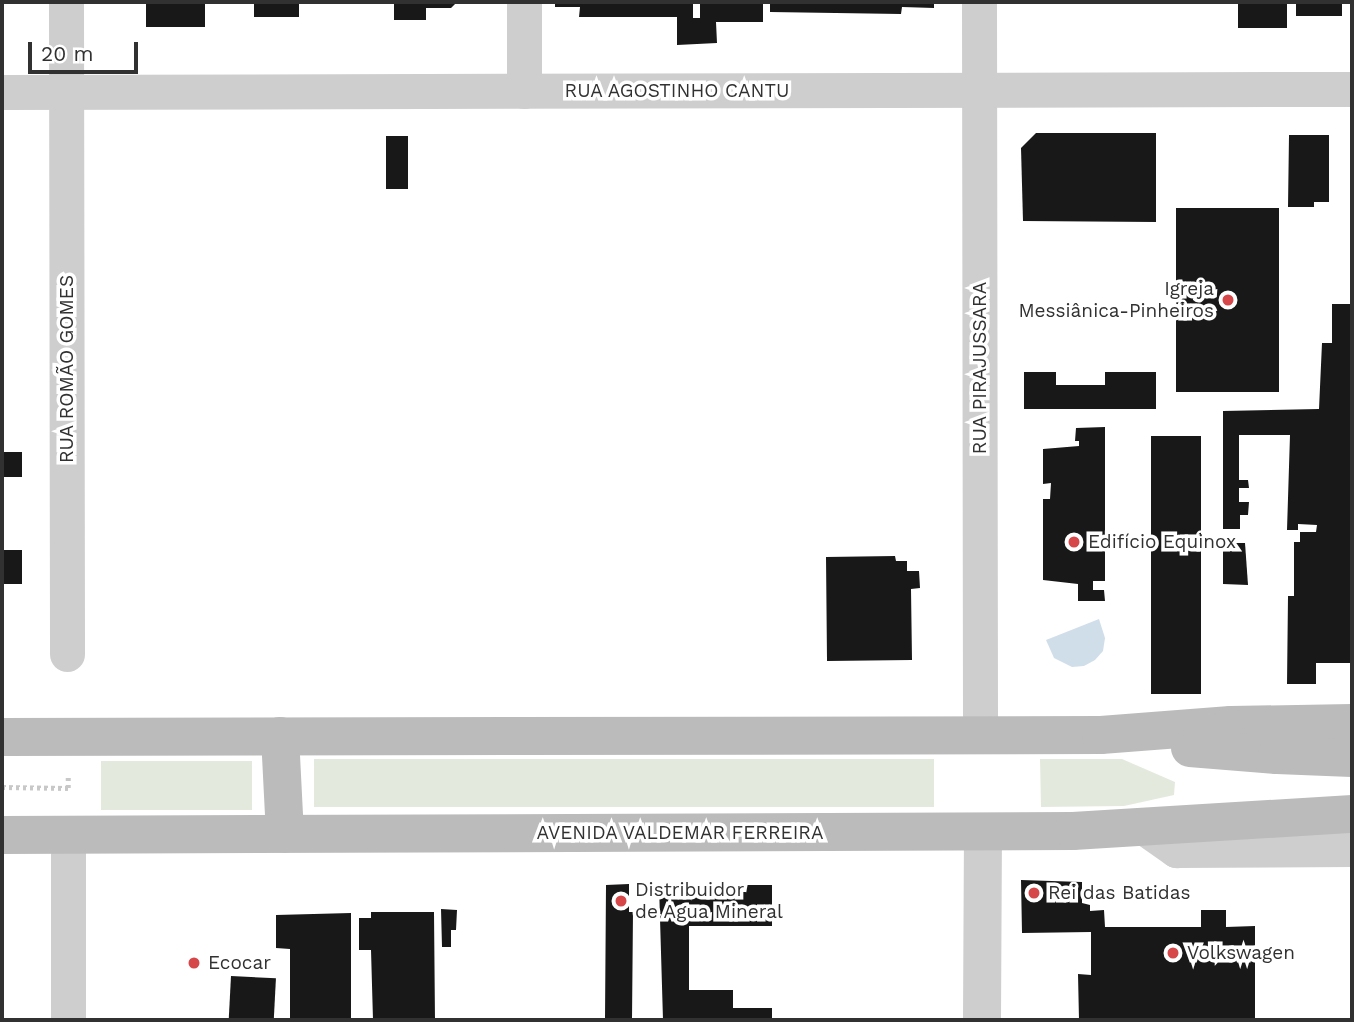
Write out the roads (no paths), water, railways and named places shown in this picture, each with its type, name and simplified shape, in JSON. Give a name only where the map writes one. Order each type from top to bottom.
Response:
[{"type":"main road","points":[[2,737],[1101,735],[1231,725],[1352,723]]},
{"type":"main road","points":[[1101,735],[1264,754],[1352,758]]},
{"type":"main road","points":[[280,736],[285,834]]},
{"type":"main road","name":"AVENIDA VALDEMAR FERREIRA","points":[[2,835],[982,832],[1146,829],[1352,814]]},
{"type":"street","name":"RUA ROMÃO GOMES","points":[[66,2],[67,654]]},
{"type":"street","points":[[524,2],[524,91]]},
{"type":"street","name":"RUA PIRAJUSSARA","points":[[979,2],[980,734]]},
{"type":"street","name":"RUA AGOSTINHO CANTU","points":[[2,92],[1352,89]]},
{"type":"street","points":[[1146,829],[1176,850],[1352,849]]},
{"type":"street","points":[[982,832],[982,1020]]},
{"type":"street","points":[[68,835],[68,1020]]},
{"type":"place","name":"Igreja Messiânica-Pinheiros","points":[[1228,300]]},
{"type":"place","name":"Edifício Equinox","points":[[1074,542]]},
{"type":"place","name":"Rei das Batidas","points":[[1034,893]]},
{"type":"place","name":"Distribuidor de Agua Mineral","points":[[621,901]]},
{"type":"place","name":"Volkswagen","points":[[1173,953]]},
{"type":"place","name":"Ecocar","points":[[194,963]]}]
